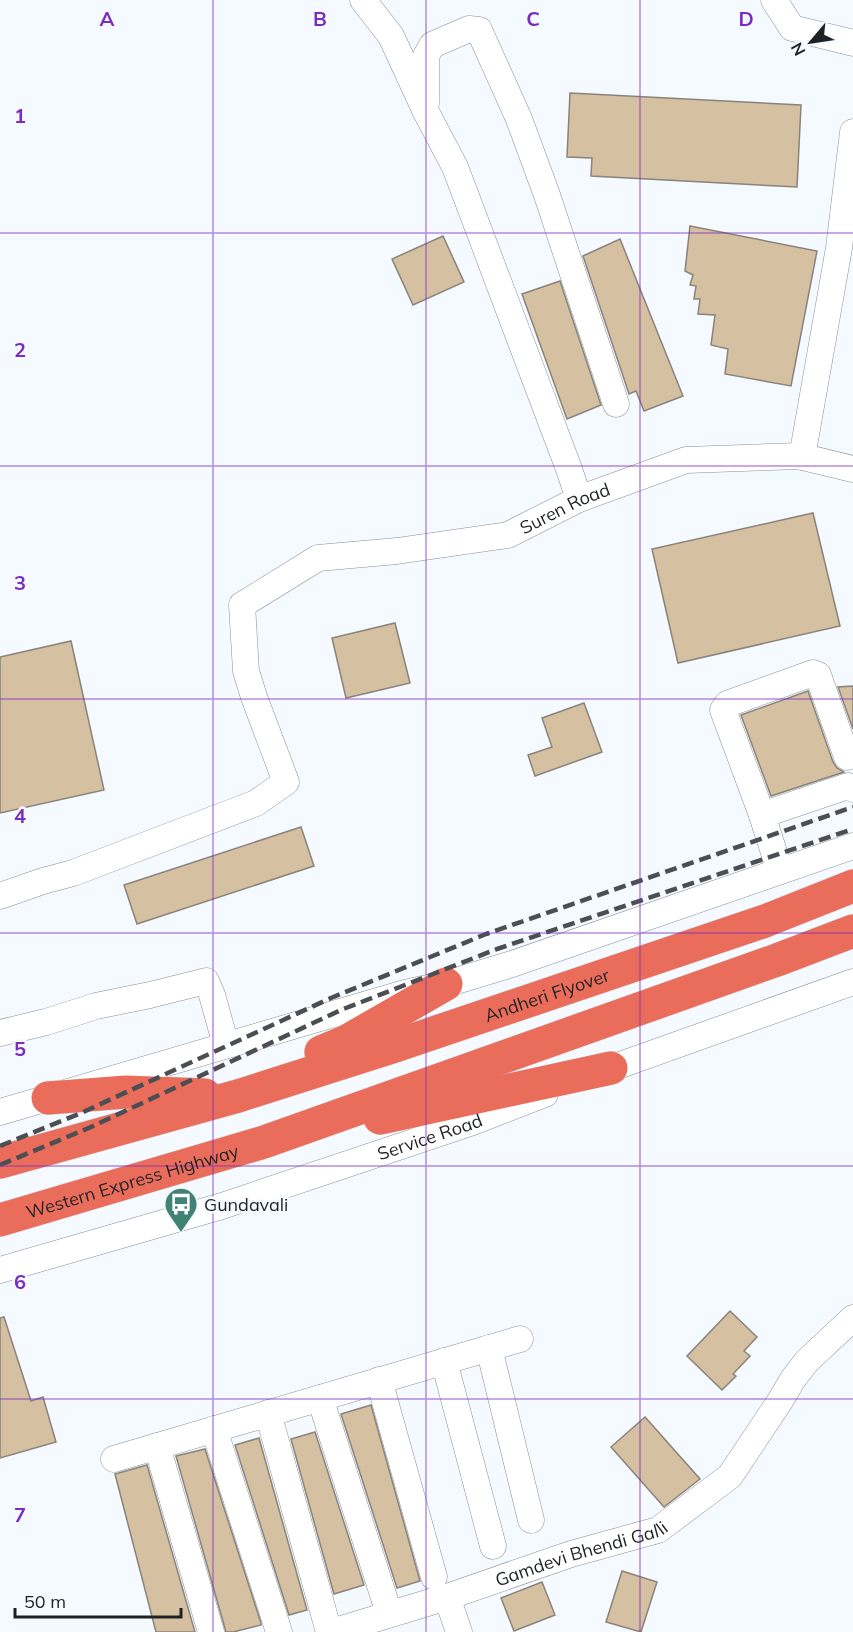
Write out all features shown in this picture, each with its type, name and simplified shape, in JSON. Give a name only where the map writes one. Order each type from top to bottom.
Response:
[{"type":"highway","name":"Andheri Flyover","points":[[238,1096],[765,921],[853,886]]},
{"type":"highway","points":[[264,1142],[853,931]]},
{"type":"highway","points":[[0,1162],[238,1096],[286,1067],[345,1042],[446,984]]},
{"type":"highway","points":[[264,1142],[611,1068]]},
{"type":"highway","points":[[48,1098],[126,1092],[238,1096]]},
{"type":"highway","name":"Western Express Highway","points":[[0,1220],[264,1142]]},
{"type":"street","points":[[363,0],[391,36],[454,167],[579,499]]},
{"type":"street","points":[[774,0],[792,28],[853,43]]},
{"type":"street","points":[[426,112],[426,56],[432,45],[469,28],[479,30],[519,119],[547,195],[616,404]]},
{"type":"street","points":[[801,457],[846,249],[853,132]]},
{"type":"street","name":"Suren Road","points":[[0,896],[73,873],[256,803],[286,782],[246,671],[242,605],[318,558],[397,551],[507,535],[579,499],[686,460],[801,457],[853,469]]},
{"type":"street","points":[[780,871],[723,710],[726,704],[813,673],[818,675],[847,757]]},
{"type":"street","points":[[762,816],[848,786],[853,789]]},
{"type":"street","points":[[0,1112],[405,993],[446,984],[512,964],[853,846]]},
{"type":"street","points":[[0,1034],[96,1006],[206,981],[226,1045]]},
{"type":"street","name":"Service Road","points":[[0,1270],[222,1206],[472,1122],[611,1068],[853,982]]},
{"type":"street","name":"Gamdevi Bhendi Galli","points":[[330,1632],[389,1613],[440,1587],[658,1530],[730,1476],[807,1361],[853,1318]]},
{"type":"street","points":[[114,1459],[520,1339]]},
{"type":"street","points":[[489,1348],[531,1520]]},
{"type":"street","points":[[444,1361],[493,1546]]},
{"type":"street","points":[[379,1380],[440,1587],[459,1632]]},
{"type":"street","points":[[320,1398],[389,1613]]},
{"type":"street","points":[[268,1413],[330,1632]]},
{"type":"street","points":[[214,1429],[279,1632]]},
{"type":"street","points":[[157,1446],[211,1632]]},
{"type":"building","points":[[570,93],[801,105],[797,187],[591,176],[592,158],[567,157]]},
{"type":"building","points":[[690,226],[817,251],[791,386],[725,374],[728,349],[711,345],[715,315],[698,314],[700,299],[694,299],[696,286],[690,285],[693,275],[685,271]]},
{"type":"building","points":[[443,236],[464,282],[413,305],[392,259]]},
{"type":"building","points":[[620,239],[683,396],[644,411],[636,391],[629,394],[583,256]]},
{"type":"building","points":[[560,281],[601,405],[567,419],[522,294]]},
{"type":"building","points":[[813,513],[840,626],[678,663],[652,549]]},
{"type":"building","points":[[395,623],[410,683],[346,698],[332,638]]},
{"type":"building","points":[[71,641],[104,790],[0,813],[0,657]]},
{"type":"building","points":[[853,686],[853,729],[838,687]]},
{"type":"building","points":[[808,691],[833,762],[844,772],[771,796],[741,715]]},
{"type":"building","points":[[584,703],[602,752],[535,776],[528,755],[552,747],[542,718]]},
{"type":"building","points":[[301,827],[314,866],[137,924],[124,885]]},
{"type":"building","points":[[730,1311],[757,1337],[744,1351],[750,1356],[733,1374],[736,1376],[722,1390],[687,1356]]},
{"type":"building","points":[[4,1317],[31,1401],[43,1397],[56,1442],[0,1458],[0,1318]]},
{"type":"building","points":[[371,1405],[420,1581],[397,1588],[341,1414]]},
{"type":"building","points":[[645,1417],[700,1479],[664,1507],[611,1447]]},
{"type":"building","points":[[315,1432],[364,1585],[334,1594],[291,1439]]},
{"type":"building","points":[[259,1438],[307,1610],[289,1615],[235,1445]]},
{"type":"building","points":[[205,1449],[261,1623],[261,1625],[233,1632],[226,1632],[176,1456]]},
{"type":"building","points":[[147,1465],[195,1632],[156,1632],[115,1474]]},
{"type":"building","points":[[622,1571],[657,1582],[641,1632],[606,1622]]},
{"type":"building","points":[[542,1582],[555,1615],[514,1631],[501,1598]]},
{"type":"railway","points":[[0,1146],[81,1113],[331,998],[486,934],[853,807]]},
{"type":"railway","points":[[0,1165],[91,1127],[341,1010],[497,949],[853,829]]},
{"type":"place","name":"Gundavali","points":[[181,1233]]}]
